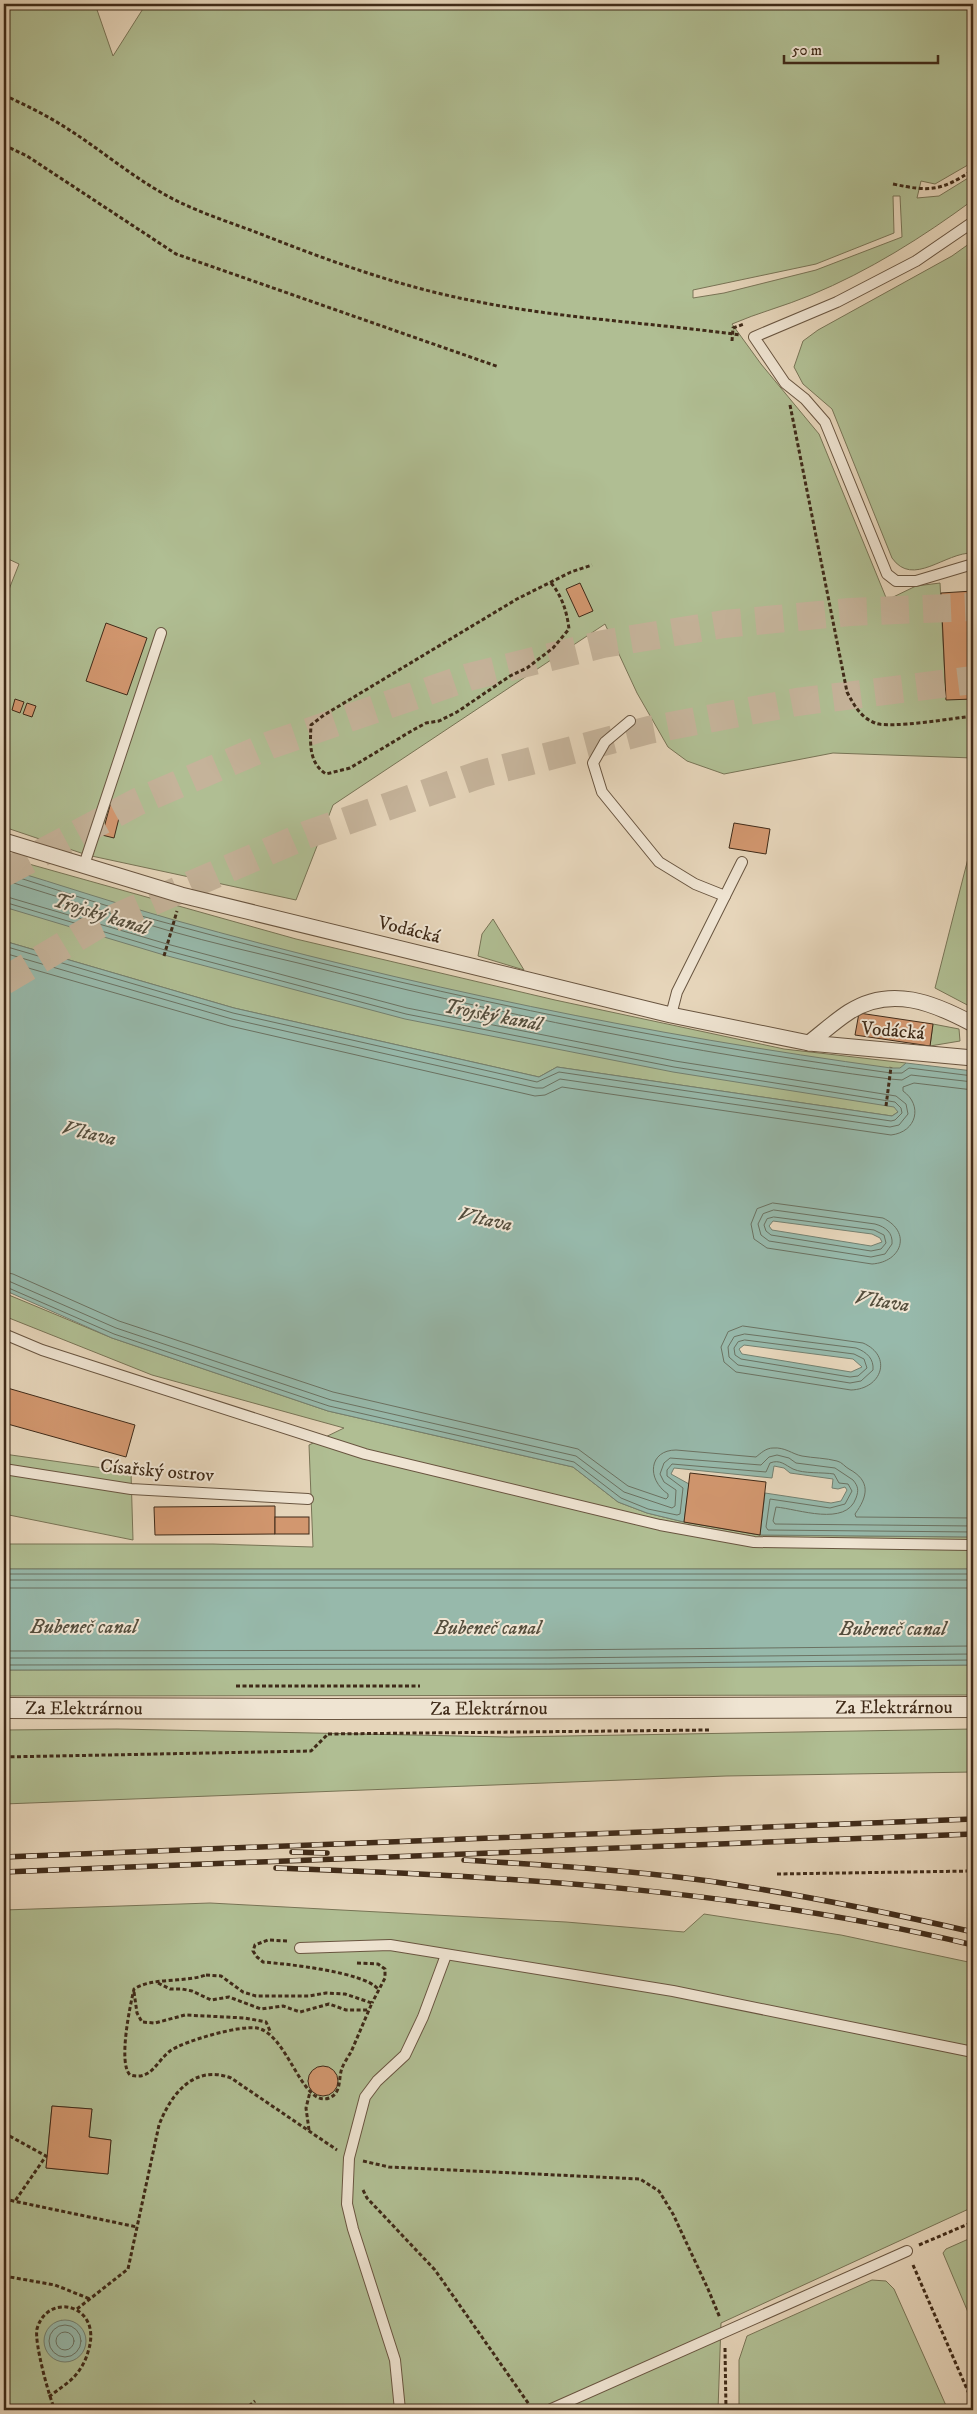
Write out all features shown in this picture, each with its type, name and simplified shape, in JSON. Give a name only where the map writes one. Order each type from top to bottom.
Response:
[{"type":"street","name":"Vodácká","points":[[4,841],[182,896],[671,1015],[809,1043],[973,1058]]},
{"type":"street","name":"Vodácká","points":[[809,1043],[850,1011],[881,999],[921,1000],[973,1024]]},
{"type":"street","name":"Za Elektrárnou","points":[[4,1708],[973,1707]]},
{"type":"lane","points":[[973,222],[908,265],[837,302],[754,337],[785,383],[805,399],[825,422],[887,574],[896,581],[916,581],[973,564]]},
{"type":"lane","points":[[84,865],[161,633]]},
{"type":"lane","points":[[630,721],[605,742],[593,763],[602,792],[659,862],[695,884],[725,896]]},
{"type":"lane","points":[[671,1015],[676,992],[742,862]]},
{"type":"lane","points":[[4,1334],[42,1350],[365,1454],[660,1525],[754,1542],[972,1545]]},
{"type":"lane","name":"Císařský ostrov","points":[[4,1469],[131,1490],[308,1499]]},
{"type":"lane","points":[[300,1948],[390,1944],[446,1955],[673,1991],[973,2052]]},
{"type":"lane","points":[[400,2410],[395,2360],[353,2229],[347,2204],[349,2158],[365,2098],[377,2081],[405,2055],[423,2017],[446,1955]]},
{"type":"lane","points":[[549,2410],[907,2251]]},
{"type":"path","points":[[4,10],[19,4]]},
{"type":"path","points":[[4,96],[60,124],[133,176],[180,202],[274,240],[381,278],[456,297],[638,324],[687,327],[754,337]]},
{"type":"path","points":[[4,144],[27,156],[176,254],[498,367]]},
{"type":"path","points":[[893,184],[923,191],[944,186],[973,170]]},
{"type":"path","points":[[785,383],[847,692],[856,710],[876,724],[973,716]]},
{"type":"path","points":[[551,583],[559,592],[568,614],[569,629],[553,648],[528,668],[510,676],[457,712],[439,721],[426,723],[350,768],[326,774],[317,768],[310,740],[312,725],[317,720],[517,599],[570,572],[592,565]]},
{"type":"path","points":[[164,956],[174,920]]},
{"type":"path","points":[[886,1106],[891,1072]]},
{"type":"path","points":[[230,1686],[426,1686]]},
{"type":"path","points":[[4,1758],[311,1751],[328,1734],[329,1709]]},
{"type":"path","points":[[328,1734],[612,1732]]},
{"type":"path","points":[[777,1874],[973,1871]]},
{"type":"path","points":[[134,1989],[137,2013],[142,2022],[155,2023],[186,2015],[245,2018],[266,2022],[271,2034],[310,2092],[320,2099],[329,2098],[336,2094],[339,2088],[342,2068],[372,2003],[345,1994],[256,1996],[243,1992],[221,1976],[206,1975],[191,1980],[143,1984],[134,1989],[128,2016],[127,2072],[130,2075],[144,2076],[151,2072],[170,2051],[235,2028],[257,2028],[271,2034]]},
{"type":"path","points":[[157,1983],[170,1989],[192,1991],[211,2000],[229,1997],[260,2009],[283,2006],[300,2012],[329,2004],[346,2010],[369,2010]]},
{"type":"path","points":[[77,2309],[128,2269],[162,2118],[167,2106],[180,2089],[194,2078],[219,2074],[231,2078],[349,2158],[389,2168],[640,2179],[659,2191],[673,2214],[708,2289],[725,2331],[726,2410]]},
{"type":"path","points":[[309,2131],[306,2108],[310,2092]]},
{"type":"path","points":[[4,2133],[46,2156],[15,2201]]},
{"type":"path","points":[[349,2158],[367,2198],[435,2270],[533,2410]]},
{"type":"path","points":[[4,2199],[137,2226]]},
{"type":"path","points":[[973,2222],[907,2251],[973,2403]]},
{"type":"path","points":[[4,2276],[55,2285],[90,2299]]},
{"type":"path","points":[[49,2396],[74,2377],[86,2358],[92,2340],[92,2330],[88,2320],[77,2309],[58,2307],[44,2315],[37,2330],[49,2396],[55,2410]]},
{"type":"path","points":[[244,2410],[255,2401]]},
{"type":"shaded area","points":[[4,4],[95,4],[113,56],[146,4],[973,4],[973,162],[935,184],[921,181],[917,198],[939,196],[973,175],[973,200],[915,240],[833,286],[732,324],[761,364],[819,434],[887,600],[916,586],[940,583],[946,699],[973,699],[973,758],[833,753],[724,774],[687,761],[668,747],[637,693],[605,624],[333,805],[296,900],[87,855],[4,827],[4,602],[19,564],[4,557]],"holes":[[[893,196],[900,196],[902,237],[816,270],[724,293],[693,298],[693,290],[816,264],[894,233]]]},
{"type":"shaded area","points":[[973,241],[973,553],[962,554],[930,566],[910,570],[900,566],[892,558],[832,409],[803,384],[794,367],[803,341],[818,330],[952,256]]},
{"type":"shaded area","points":[[973,839],[973,1008],[935,988]]},
{"type":"shaded area","points":[[4,857],[296,939],[555,1000],[784,1049],[906,1063],[900,1069],[898,1112],[892,1116],[557,1067],[539,1077],[234,1008],[4,941]]},
{"type":"shaded area","points":[[493,919],[524,970],[478,956],[482,934]]},
{"type":"shaded area","points":[[933,1024],[959,1029],[960,1041],[930,1046]]},
{"type":"shaded area","points":[[4,1293],[112,1338],[328,1411],[573,1467],[618,1502],[647,1513],[684,1522],[760,1535],[973,1537],[973,1569],[4,1569],[4,1544],[213,1544],[313,1547],[309,1445],[344,1428],[152,1375],[4,1316]]},
{"type":"shaded area","points":[[4,1454],[131,1472],[133,1540],[4,1514]]},
{"type":"shaded area","points":[[973,1665],[973,1695],[4,1696],[4,1670],[549,1669]]},
{"type":"shaded area","points":[[117,1729],[509,1737],[973,1729],[973,1772],[726,1776],[4,1804],[4,1730]]},
{"type":"shaded area","points":[[210,1903],[566,1922],[684,1932],[704,1914],[841,1935],[973,1963],[973,2207],[721,2323],[718,2410],[4,2410],[4,1910]],"holes":[[[319,2067],[328,2067],[337,2078],[333,2091],[325,2095],[311,2091],[308,2081],[311,2072]],[[52,2106],[92,2109],[89,2137],[111,2140],[108,2174],[46,2168]],[[61,2320],[85,2339],[82,2351]]]},
{"type":"shaded area","points":[[973,2237],[973,2324],[943,2253],[946,2249]]},
{"type":"shaded area","points":[[872,2280],[886,2281],[894,2289],[948,2410],[739,2410],[739,2360],[747,2336]]},
{"type":"water","points":[[4,868],[153,914],[263,944],[441,987],[530,1006],[620,1024],[800,1055],[891,1068],[900,1068],[906,1063],[973,1071],[973,1537],[760,1535],[765,1493],[831,1503],[841,1501],[847,1490],[845,1487],[832,1488],[833,1479],[790,1473],[784,1468],[774,1466],[772,1478],[674,1468],[671,1474],[689,1484],[684,1522],[647,1513],[618,1502],[573,1467],[328,1411],[112,1338],[4,1290],[4,941],[234,1008],[539,1077],[557,1067],[892,1116],[898,1112],[894,1107],[673,1072],[405,1019],[164,955],[4,907]],"holes":[[[773,1221],[872,1234],[880,1238],[882,1242],[871,1246],[772,1230],[769,1226]],[[744,1345],[853,1359],[862,1367],[851,1372],[742,1354],[739,1349]]]},
{"type":"water","name":"Bubeneč canal","points":[[4,1569],[973,1569],[973,1665],[549,1669],[4,1670]]},
{"type":"water","points":[[65,2320],[80,2326],[86,2341],[80,2356],[65,2362],[50,2356],[44,2341],[50,2326]]},
{"type":"building","points":[[580,583],[593,611],[579,617],[566,589]]},
{"type":"building","points":[[973,591],[973,699],[946,700],[941,593]]},
{"type":"building","points":[[106,623],[147,638],[127,695],[86,681]]},
{"type":"building","points":[[15,699],[24,702],[20,713],[12,710]]},
{"type":"building","points":[[4,701],[9,703],[5,714],[4,713]]},
{"type":"building","points":[[27,703],[36,706],[32,717],[23,714]]},
{"type":"building","points":[[111,802],[122,806],[114,838],[102,835]]},
{"type":"building","points":[[734,823],[770,829],[766,854],[729,848]]},
{"type":"building","points":[[859,1013],[933,1024],[930,1046],[855,1035]]},
{"type":"building","points":[[4,1387],[135,1425],[126,1457],[4,1423]]},
{"type":"building","points":[[690,1473],[766,1482],[760,1535],[684,1522]]},
{"type":"building","points":[[275,1506],[275,1534],[155,1535],[154,1507]]},
{"type":"building","points":[[275,1517],[309,1517],[309,1534],[275,1534]]},
{"type":"building","points":[[323,2066],[333,2071],[338,2081],[333,2091],[323,2096],[313,2091],[308,2081],[313,2071]]},
{"type":"building","points":[[52,2106],[92,2109],[89,2137],[111,2140],[108,2174],[46,2168]]},
{"type":"tunnel","points":[[4,873],[137,802],[270,745],[469,677],[603,644],[724,624],[850,612],[973,607]]},
{"type":"tunnel","points":[[4,981],[96,926],[306,835],[481,774],[649,730],[797,702],[973,680]]},
{"type":"railway","points":[[4,1857],[973,1819]]},
{"type":"railway","points":[[4,1872],[973,1834]]},
{"type":"railway","points":[[292,1852],[327,1853]]},
{"type":"railway","points":[[464,1860],[618,1871],[709,1881],[842,1904],[973,1932]]},
{"type":"railway","points":[[276,1868],[540,1881],[627,1889],[801,1911],[887,1926],[973,1945]]},
{"type":"water label","name":"Trojský kanál","points":[[101,915]]},
{"type":"water label","name":"Trojský kanál","points":[[493,1016]]},
{"type":"water label","name":"Vltava","points":[[89,1134]]},
{"type":"water label","name":"Vltava","points":[[485,1220]]},
{"type":"water label","name":"Vltava","points":[[882,1302]]}]
